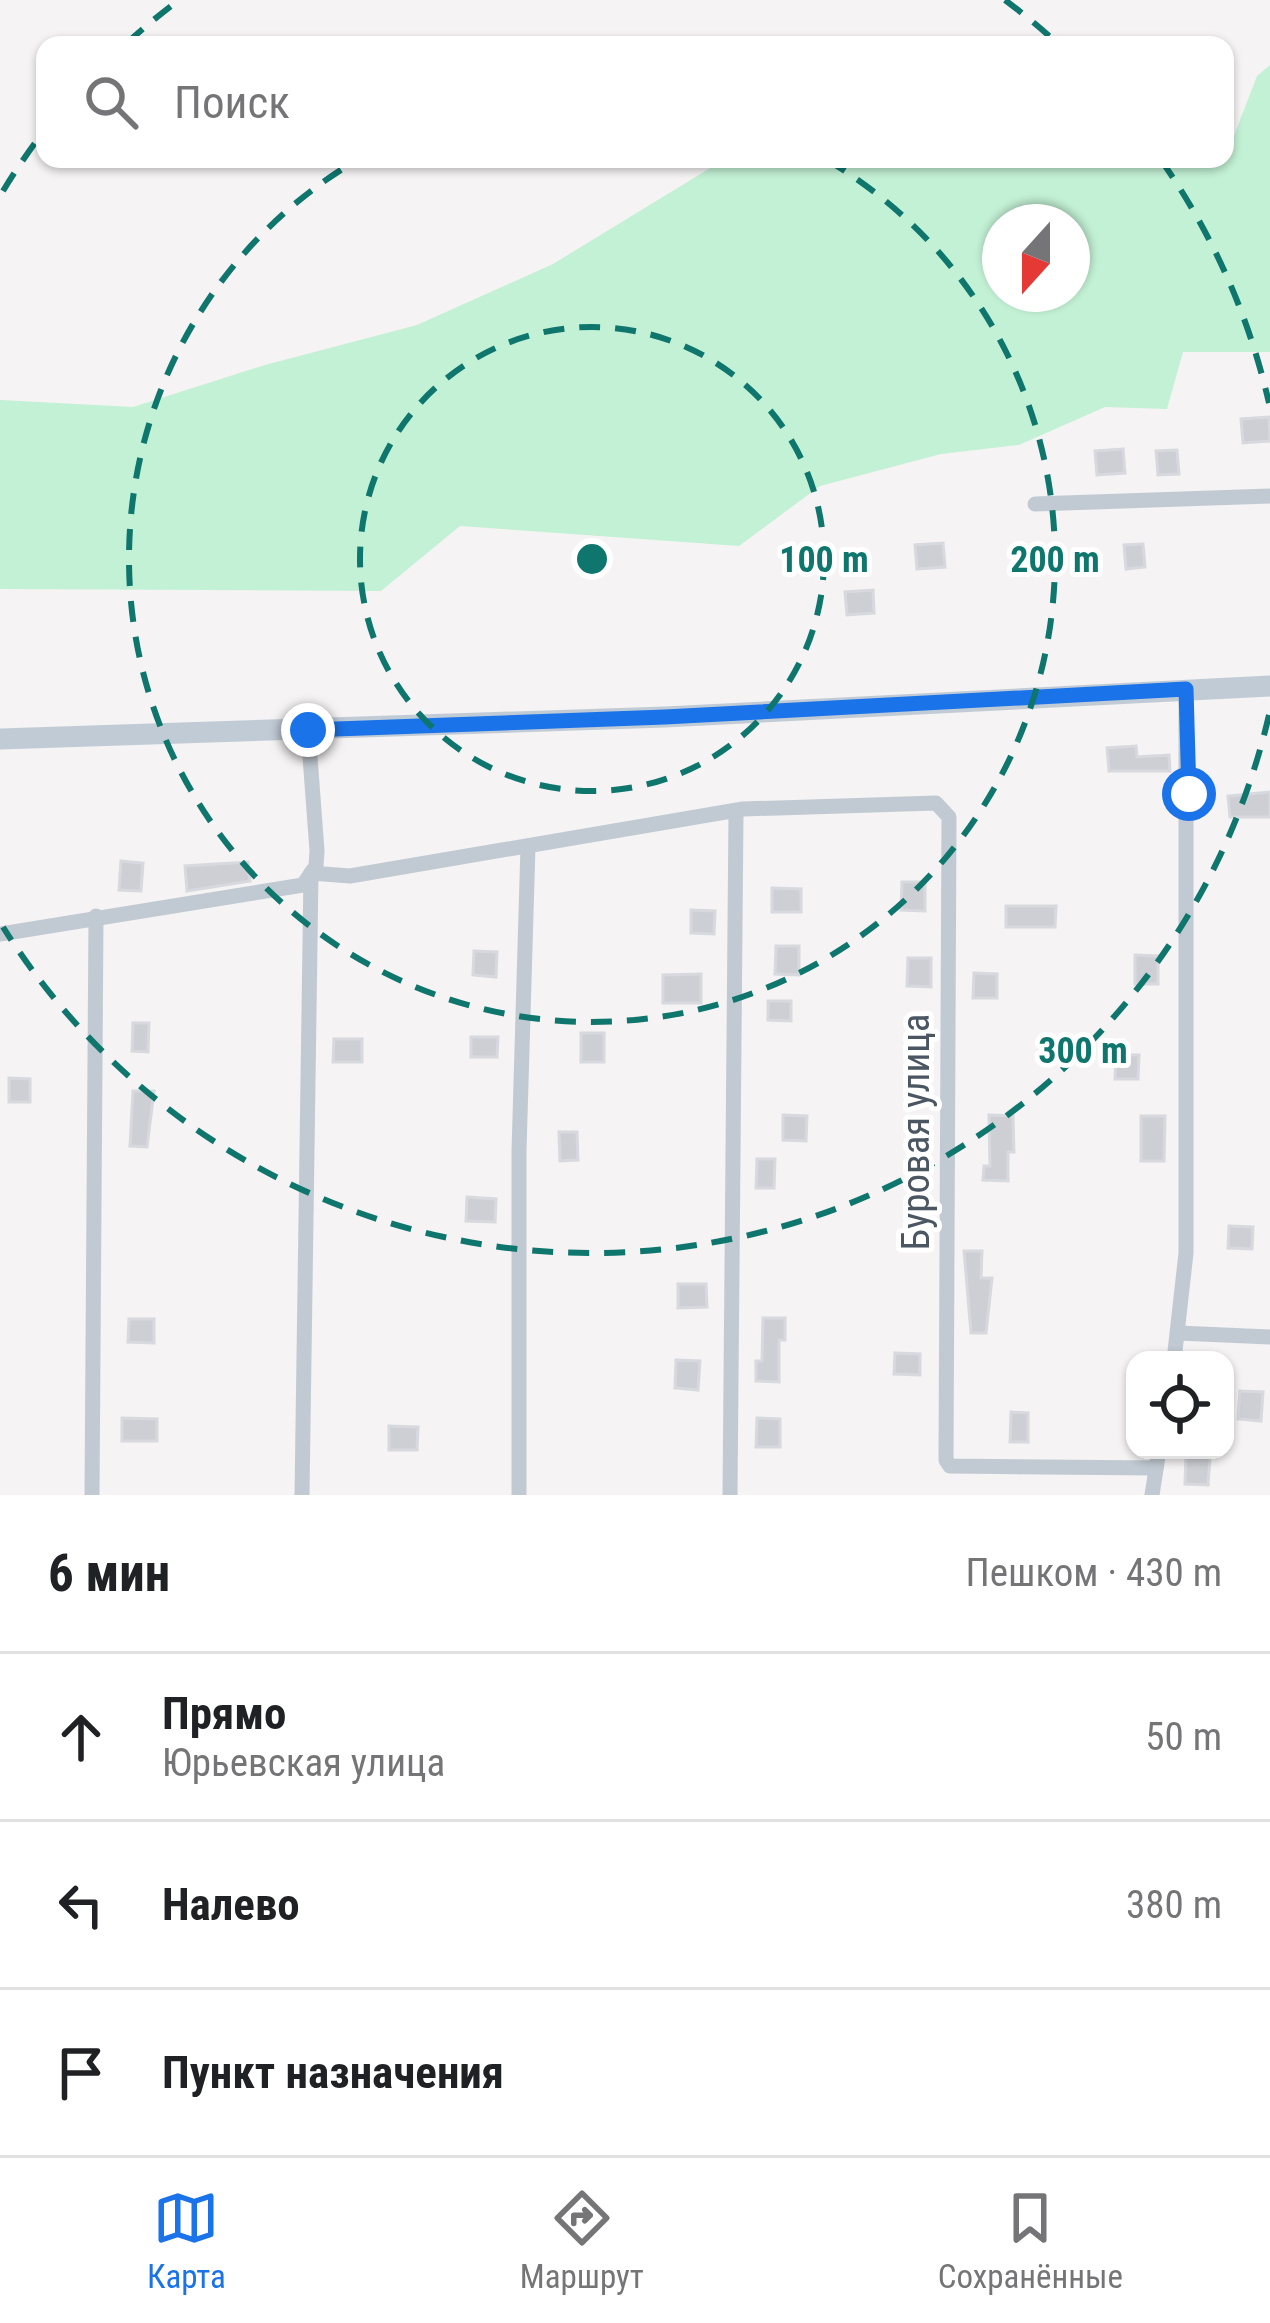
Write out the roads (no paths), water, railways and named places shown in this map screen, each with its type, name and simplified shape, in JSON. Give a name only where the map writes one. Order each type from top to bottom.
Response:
[{"type":"main road","points":[[0,740],[665,717],[1270,686]]},
{"type":"street","points":[[1035,504],[1270,496]]},
{"type":"street","points":[[1175,1351],[1186,1253],[1186,689]]},
{"type":"street","points":[[302,1495],[311,873],[317,851],[308,730]]},
{"type":"street","name":"Буровая улица","points":[[736,812],[936,803],[949,817],[946,1460],[950,1466],[1158,1459]]},
{"type":"street","points":[[311,873],[350,876],[736,812],[730,1495]]},
{"type":"street","points":[[518,1495],[519,1151],[528,846]]},
{"type":"street","points":[[0,934],[290,888],[303,884],[311,873]]},
{"type":"street","points":[[92,1495],[96,916]]},
{"type":"street","points":[[1178,1333],[1270,1337]]},
{"type":"street","points":[[1153,1495],[1158,1459]]}]
